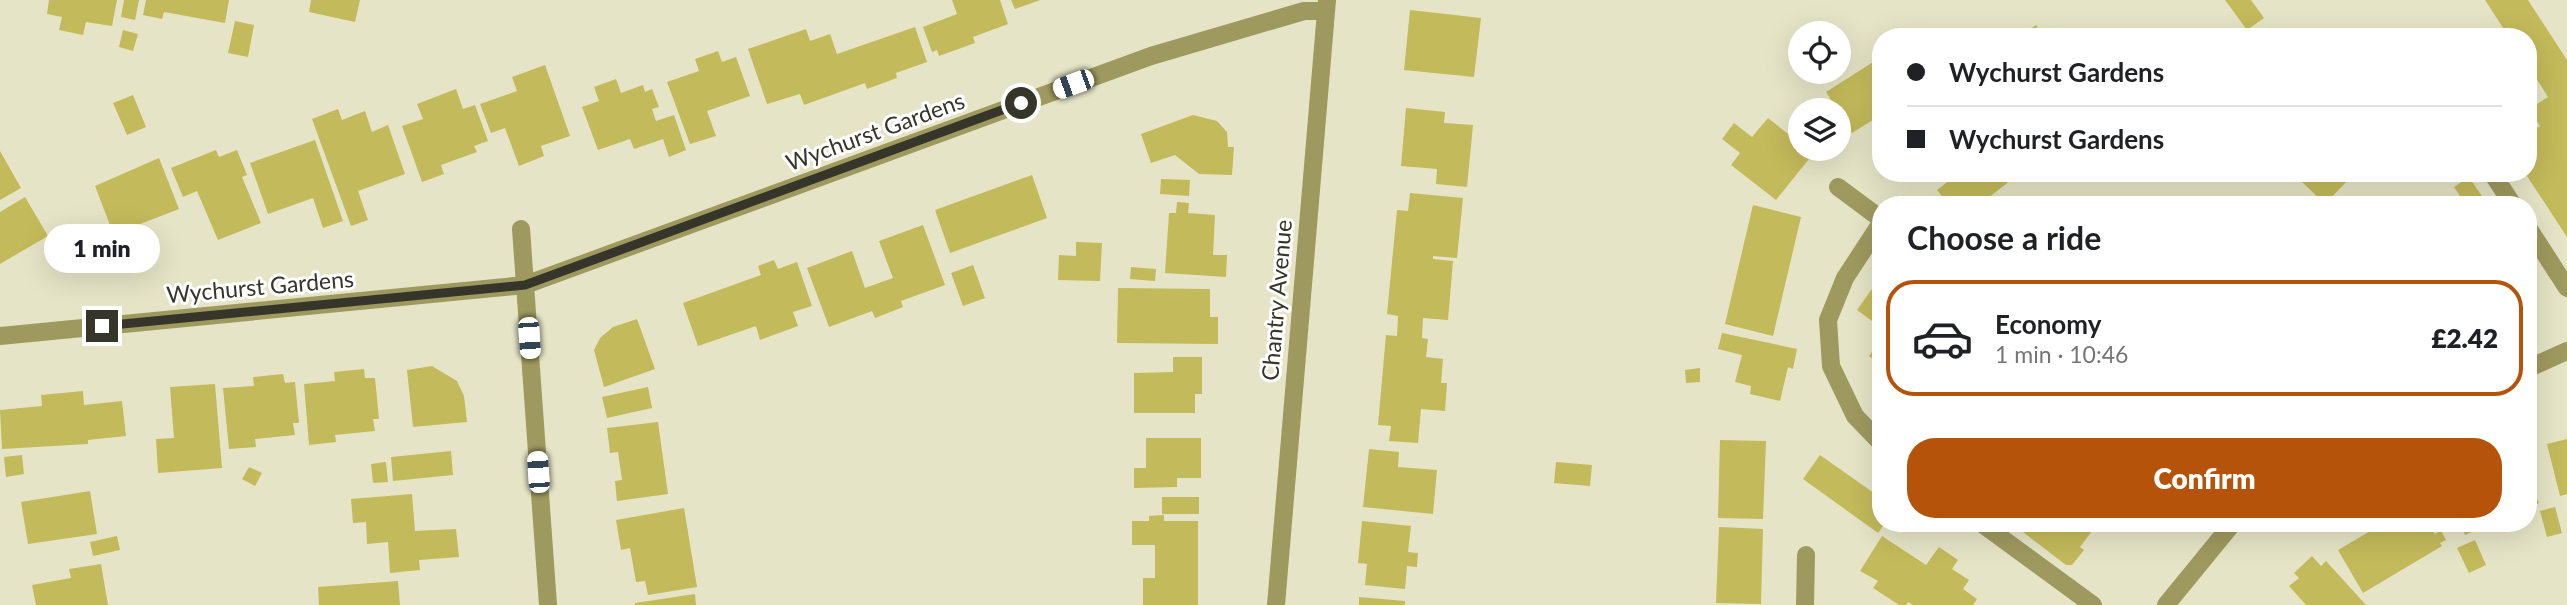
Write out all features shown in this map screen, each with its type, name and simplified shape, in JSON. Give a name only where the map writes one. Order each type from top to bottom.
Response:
[{"type":"street","name":"Wychurst Gardens","points":[[0,336],[525,285],[1151,56],[1326,6]]},
{"type":"street","name":"Chantry Avenue","points":[[1276,605],[1326,6]]},
{"type":"street","points":[[1838,187],[1872,214]]},
{"type":"street","points":[[521,229],[548,605]]},
{"type":"street","points":[[1872,235],[1845,278],[1828,320],[1831,366],[1855,416],[1872,434]]},
{"type":"street","points":[[2537,241],[2567,288]]},
{"type":"street","points":[[2537,364],[2567,351]]},
{"type":"street","points":[[1994,532],[2093,605]]},
{"type":"street","points":[[2166,605],[2226,532]]},
{"type":"street","points":[[1805,555],[1805,605]]},
{"type":"building","points":[[49,0],[117,0],[112,26],[86,22],[83,35],[59,30],[62,17],[47,14]]},
{"type":"building","points":[[124,0],[139,0],[135,20],[121,17]]},
{"type":"building","points":[[146,0],[229,0],[225,23],[164,12],[162,19],[143,15]]},
{"type":"building","points":[[311,0],[360,0],[355,22],[309,12]]},
{"type":"building","points":[[952,0],[1000,0],[1008,24],[973,37],[975,43],[939,56],[937,50],[932,52],[923,27],[957,14]]},
{"type":"building","points":[[1011,0],[1040,0],[1015,9]]},
{"type":"building","points":[[2225,0],[2251,0],[2264,18],[2246,28]]},
{"type":"building","points":[[2485,0],[2528,0],[2567,60],[2567,237],[2531,182],[2537,182],[2537,128],[2540,126],[2537,121],[2537,104],[2548,97],[2537,80],[2537,28],[2503,28]]},
{"type":"building","points":[[1410,10],[1481,18],[1474,77],[1404,70]]},
{"type":"building","points":[[235,21],[254,25],[248,57],[228,53]]},
{"type":"building","points":[[915,27],[927,62],[896,73],[897,78],[867,89],[865,83],[804,105],[800,94],[767,104],[748,49],[806,29],[810,41],[830,34],[837,54]]},
{"type":"building","points":[[123,30],[138,34],[133,51],[119,47]]},
{"type":"building","points":[[718,51],[722,62],[736,57],[750,96],[707,111],[716,136],[690,144],[667,82],[699,71],[695,59]]},
{"type":"building","points":[[1872,63],[1872,121],[1852,133],[1851,98],[1830,98],[1826,92],[1839,84],[1851,84],[1851,76]]},
{"type":"building","points":[[545,65],[570,136],[541,146],[544,156],[519,166],[505,128],[491,133],[480,104],[517,91],[512,77]]},
{"type":"building","points":[[616,79],[621,93],[643,85],[645,92],[652,89],[659,107],[652,109],[656,121],[674,115],[686,150],[669,157],[663,139],[634,149],[630,139],[598,150],[582,107],[599,101],[594,87]]},
{"type":"building","points":[[456,89],[463,109],[475,105],[488,141],[474,146],[477,152],[441,165],[444,174],[422,182],[402,126],[423,119],[417,104]]},
{"type":"building","points":[[133,95],[146,127],[127,135],[113,103]]},
{"type":"building","points":[[1406,108],[1445,112],[1444,123],[1473,125],[1467,187],[1436,184],[1437,169],[1401,166]]},
{"type":"building","points":[[338,109],[342,120],[365,111],[372,132],[388,125],[405,174],[358,191],[368,220],[351,226],[312,119]]},
{"type":"building","points":[[1193,115],[1217,121],[1227,132],[1228,147],[1234,147],[1232,175],[1199,174],[1175,155],[1151,163],[1141,134]]},
{"type":"building","points":[[1768,118],[1788,134],[1788,161],[1807,161],[1776,200],[1731,165],[1740,153],[1722,139],[1734,123],[1752,137]]},
{"type":"building","points":[[315,140],[343,221],[323,228],[313,198],[268,214],[250,163]]},
{"type":"building","points":[[216,150],[219,157],[237,150],[247,175],[242,177],[261,223],[218,240],[197,191],[183,197],[171,168]]},
{"type":"building","points":[[0,151],[21,188],[0,200]]},
{"type":"building","points":[[159,158],[179,209],[135,226],[145,251],[123,259],[95,186]]},
{"type":"building","points":[[1032,175],[1047,218],[950,253],[935,210]]},
{"type":"building","points":[[1161,179],[1190,180],[1189,196],[1160,194]]},
{"type":"building","points":[[1947,182],[2008,182],[1991,196],[1942,196],[1937,190]]},
{"type":"building","points":[[2302,182],[2346,182],[2333,196],[2317,196]]},
{"type":"building","points":[[2462,182],[2472,182],[2482,196],[2460,196],[2454,187]]},
{"type":"building","points":[[1410,193],[1463,198],[1457,258],[1433,256],[1433,259],[1453,261],[1448,320],[1423,318],[1422,338],[1428,339],[1426,357],[1443,359],[1441,383],[1447,383],[1445,411],[1421,409],[1418,443],[1389,441],[1391,426],[1378,425],[1386,335],[1397,336],[1398,316],[1387,314],[1397,210],[1408,211]]},
{"type":"building","points":[[25,197],[48,236],[0,264],[0,212]]},
{"type":"building","points":[[1177,202],[1189,203],[1188,213],[1215,215],[1213,255],[1227,255],[1226,277],[1165,273],[1169,213],[1176,213]]},
{"type":"building","points":[[1753,205],[1801,217],[1773,336],[1725,324]]},
{"type":"building","points":[[75,225],[89,260],[71,267],[57,232]]},
{"type":"building","points":[[923,225],[945,285],[901,301],[903,307],[875,318],[872,311],[829,327],[807,268],[852,251],[865,288],[893,278],[879,241]]},
{"type":"building","points":[[1076,242],[1102,243],[1100,281],[1058,280],[1059,255],[1076,256]]},
{"type":"building","points":[[774,260],[778,269],[797,262],[812,306],[793,312],[798,326],[760,340],[756,326],[698,346],[683,303],[761,275],[758,266]]},
{"type":"building","points":[[973,265],[985,298],[963,306],[951,273]]},
{"type":"building","points":[[1131,267],[1156,269],[1155,281],[1130,279]]},
{"type":"building","points":[[1118,288],[1210,289],[1210,317],[1218,317],[1218,344],[1117,343]]},
{"type":"building","points":[[1872,289],[1872,321],[1857,310]]},
{"type":"building","points":[[637,319],[655,369],[604,387],[594,350],[600,338],[613,327]]},
{"type":"building","points":[[1722,333],[1797,349],[1793,369],[1788,367],[1780,401],[1750,394],[1751,386],[1735,382],[1742,355],[1718,349]]},
{"type":"building","points":[[1173,357],[1202,357],[1202,394],[1195,394],[1195,413],[1134,413],[1134,373],[1173,372]]},
{"type":"building","points":[[432,366],[457,381],[464,396],[467,422],[413,427],[407,370]]},
{"type":"building","points":[[1700,368],[1700,382],[1686,383],[1685,370]]},
{"type":"building","points":[[364,369],[365,378],[375,378],[379,419],[373,419],[375,431],[335,435],[336,442],[309,445],[304,384],[335,381],[334,372]]},
{"type":"building","points":[[283,374],[285,383],[295,382],[299,423],[293,423],[295,435],[255,439],[256,447],[229,449],[223,388],[254,386],[253,377]]},
{"type":"building","points":[[215,384],[222,468],[158,473],[156,439],[174,438],[170,387]]},
{"type":"building","points":[[648,387],[652,408],[607,418],[602,397]]},
{"type":"building","points":[[83,391],[84,405],[122,401],[126,436],[88,440],[88,444],[2,449],[0,410],[42,406],[41,395]]},
{"type":"building","points":[[658,422],[668,494],[617,501],[615,481],[622,480],[618,452],[610,453],[607,428]]},
{"type":"building","points":[[1146,438],[1201,438],[1201,478],[1177,478],[1177,487],[1134,488],[1134,468],[1146,468]]},
{"type":"building","points":[[2567,439],[2567,494],[2560,496],[2547,444]]},
{"type":"building","points":[[1720,440],[1766,441],[1763,519],[1718,518]]},
{"type":"building","points":[[1369,449],[1399,452],[1398,467],[1437,470],[1433,514],[1363,507]]},
{"type":"building","points":[[451,451],[453,475],[393,481],[391,457]]},
{"type":"building","points":[[22,455],[24,474],[6,477],[4,457]]},
{"type":"building","points":[[1820,455],[1872,492],[1872,529],[1803,479]]},
{"type":"building","points":[[386,462],[388,482],[373,483],[371,464]]},
{"type":"building","points":[[1556,462],[1592,465],[1590,486],[1554,483]]},
{"type":"building","points":[[249,467],[262,473],[255,486],[242,479]]},
{"type":"building","points":[[90,491],[97,534],[28,544],[21,502]]},
{"type":"building","points":[[412,494],[415,531],[456,529],[459,557],[419,560],[420,570],[390,573],[388,542],[367,544],[366,522],[353,523],[351,499]]},
{"type":"building","points":[[1162,497],[1199,497],[1199,514],[1162,514]]},
{"type":"building","points":[[2555,507],[2562,533],[2547,537],[2540,511]]},
{"type":"building","points":[[684,508],[697,587],[648,595],[645,581],[636,582],[630,548],[621,550],[616,520]]},
{"type":"building","points":[[1164,515],[1164,521],[1198,521],[1198,605],[1143,605],[1143,578],[1155,578],[1155,545],[1132,545],[1132,521],[1149,521],[1149,516]]},
{"type":"building","points":[[1362,521],[1411,526],[1408,552],[1418,553],[1417,567],[1407,566],[1405,589],[1365,585],[1367,564],[1358,563]]},
{"type":"building","points":[[1719,527],[1763,529],[1761,604],[1716,603]]},
{"type":"building","points":[[2023,532],[2091,532],[2080,547],[2084,550],[2072,565],[2066,565]]},
{"type":"building","points":[[2369,532],[2442,532],[2446,540],[2440,543],[2442,546],[2363,593],[2338,550]]},
{"type":"building","points":[[117,536],[120,550],[93,556],[90,542]]},
{"type":"building","points":[[1882,536],[1926,565],[1939,547],[1958,560],[1952,569],[1969,580],[1963,589],[1977,599],[1973,605],[1913,605],[1908,602],[1906,605],[1899,605],[1873,588],[1878,581],[1860,571]]},
{"type":"building","points":[[2475,540],[2486,565],[2469,573],[2457,548]]},
{"type":"building","points":[[2312,556],[2321,566],[2326,561],[2366,605],[2306,605],[2289,586],[2299,578],[2294,573]]},
{"type":"building","points":[[101,564],[108,605],[36,605],[32,585],[71,578],[69,569]]},
{"type":"building","points":[[398,581],[400,605],[319,605],[318,587]]},
{"type":"building","points":[[695,594],[696,605],[635,605],[635,603]]},
{"type":"building","points":[[1359,597],[1405,601],[1405,605],[1359,605]]},
{"type":"route","points":[[102,326],[525,285],[1021,103]]}]
